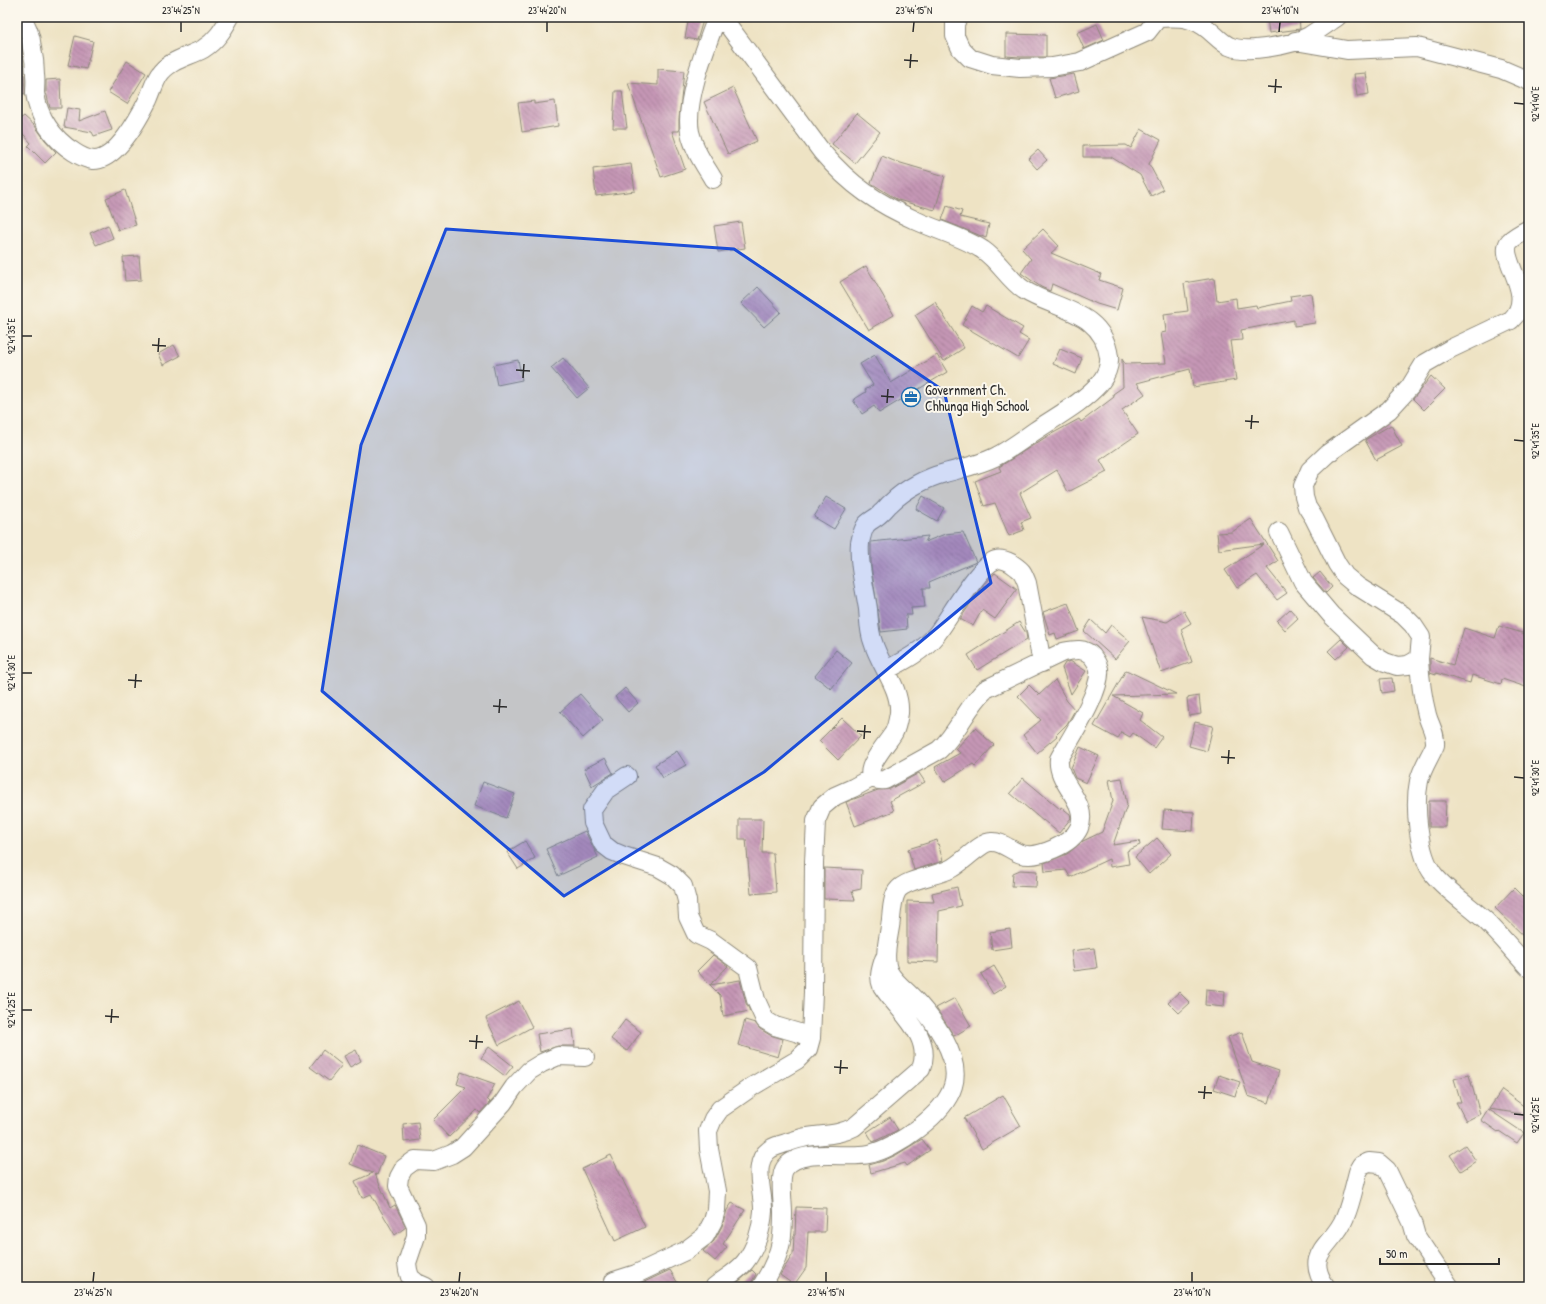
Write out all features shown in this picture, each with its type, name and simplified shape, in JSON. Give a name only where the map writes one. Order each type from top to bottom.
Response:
[{"type":"street","points":[[21,17],[30,36],[35,74],[35,93],[38,107],[45,123],[54,135],[69,149],[82,157],[94,160],[106,156],[121,143],[138,120],[160,73],[182,57],[202,49],[213,41],[224,29],[230,17]]},
{"type":"street","points":[[713,179],[696,151],[690,131],[690,107],[695,81],[717,17]]},
{"type":"street","points":[[722,17],[732,33],[822,152],[837,170],[854,185],[873,199],[916,221],[969,242],[984,251],[997,262],[1016,284],[1027,292],[1068,309],[1085,318],[1097,328],[1105,342],[1109,358],[1108,370],[1101,381],[1084,397],[997,456],[979,464],[944,473],[906,491],[866,526],[860,542],[861,563],[872,642],[898,698],[899,711],[894,733],[874,759],[871,766],[873,777],[878,780],[885,780],[939,750],[958,727],[979,695],[986,689],[1063,652],[1082,650],[1093,657],[1096,661],[1099,669],[1099,677],[1092,697],[1059,760],[1058,767],[1060,774],[1080,810],[1081,819],[1078,830],[1073,836],[1054,849],[1037,854],[1022,854],[1006,846],[991,842],[984,844],[953,868],[935,876],[902,886],[897,892],[894,901],[887,952],[888,971],[922,1008],[939,1031],[951,1054],[955,1069],[953,1087],[940,1110],[925,1124],[887,1148],[868,1154],[805,1156],[793,1161],[784,1168],[782,1176],[783,1216],[781,1243],[773,1267],[761,1287]]},
{"type":"street","points":[[958,17],[955,24],[955,36],[961,49],[970,58],[992,65],[1013,67],[1052,67],[1080,62],[1147,32],[1158,18],[1176,17],[1191,19],[1204,26],[1227,46],[1235,48],[1276,47],[1308,37],[1337,17]]},
{"type":"street","points":[[1294,41],[1347,50],[1417,47],[1501,69],[1529,81]]},
{"type":"street","points":[[1529,229],[1510,240],[1507,245],[1507,254],[1519,286],[1519,308],[1516,316],[1511,320],[1450,349],[1424,364],[1410,388],[1389,410],[1327,454],[1310,470],[1303,486],[1307,507],[1337,564],[1346,576],[1357,586],[1403,615],[1413,625],[1421,637],[1419,659],[1420,681],[1428,717],[1436,738],[1419,781],[1418,823],[1421,846],[1427,865],[1441,883],[1486,921],[1529,968]]},
{"type":"street","points":[[1279,532],[1303,582],[1331,615],[1385,662],[1397,666],[1408,665],[1419,659]]},
{"type":"street","points":[[886,670],[907,660],[935,636],[960,599],[988,565],[997,559],[1007,561],[1023,572],[1027,583],[1042,663]]},
{"type":"street","points":[[627,776],[606,790],[592,810],[593,823],[603,844],[612,851],[658,867],[672,875],[683,886],[687,901],[688,918],[696,934],[711,941],[748,968],[756,1000],[765,1020],[775,1026],[799,1032],[811,1038]]},
{"type":"street","points":[[614,1281],[636,1274],[685,1251],[705,1236],[713,1221],[716,1210],[717,1191],[709,1148],[708,1132],[713,1119],[720,1109],[753,1086],[797,1060],[808,1049],[811,1038],[813,992],[814,848],[816,821],[822,807],[835,796],[873,777]]},
{"type":"street","points":[[714,1287],[736,1271],[745,1262],[756,1242],[762,1221],[763,1210],[760,1169],[761,1161],[769,1150],[778,1145],[807,1137],[833,1135],[845,1132],[854,1127],[920,1069],[924,1057],[924,1050],[917,1033],[887,994],[879,979],[880,970],[887,952]]},
{"type":"street","points":[[426,1287],[417,1283],[410,1277],[408,1270],[407,1263],[416,1236],[416,1225],[398,1186],[399,1177],[404,1168],[415,1160],[434,1161],[452,1154],[463,1147],[503,1103],[514,1087],[529,1071],[542,1063],[558,1056],[585,1057]]},
{"type":"street","points":[[1326,1287],[1317,1268],[1319,1253],[1333,1239],[1345,1218],[1358,1172],[1362,1165],[1369,1162],[1379,1163],[1387,1170],[1412,1222],[1416,1236],[1450,1287]]},
{"type":"highlighted area","points":[[446,229],[734,249],[944,391],[991,583],[764,772],[564,896],[322,691],[361,445]]},
{"type":"building","points":[[689,17],[704,17],[697,40],[685,38]]},
{"type":"building","points":[[1267,17],[1299,17],[1300,29],[1269,33]]},
{"type":"building","points":[[1097,24],[1104,40],[1084,49],[1077,33]]},
{"type":"building","points":[[1006,34],[1046,35],[1046,57],[1006,56]]},
{"type":"building","points":[[75,36],[93,41],[86,69],[68,65]]},
{"type":"building","points":[[127,61],[146,73],[127,104],[108,92]]},
{"type":"building","points":[[658,69],[684,71],[679,131],[672,131],[685,169],[661,177],[628,83],[658,85]]},
{"type":"building","points":[[17,72],[24,74],[25,94],[17,92]]},
{"type":"building","points":[[1366,73],[1369,94],[1357,96],[1354,74]]},
{"type":"building","points":[[1074,74],[1079,91],[1055,98],[1049,78]]},
{"type":"building","points":[[60,79],[61,108],[50,108],[46,92],[46,80]]},
{"type":"building","points":[[733,88],[757,141],[728,154],[704,102]]},
{"type":"building","points":[[615,91],[622,91],[627,128],[613,128]]},
{"type":"building","points":[[534,101],[534,104],[555,101],[558,126],[522,132],[518,103]]},
{"type":"building","points":[[67,108],[80,110],[79,121],[105,111],[112,130],[94,136],[92,132],[64,127]]},
{"type":"building","points":[[857,113],[880,132],[855,163],[832,144]]},
{"type":"building","points":[[24,116],[35,126],[56,152],[45,163],[28,146],[31,143],[17,127],[17,121]]},
{"type":"building","points":[[1141,129],[1161,140],[1149,164],[1163,190],[1151,196],[1140,175],[1111,157],[1083,157],[1083,146],[1126,145],[1131,148]]},
{"type":"building","points":[[1038,150],[1047,160],[1037,169],[1028,159]]},
{"type":"building","points":[[882,156],[945,176],[935,210],[898,200],[871,183]]},
{"type":"building","points":[[631,164],[635,191],[596,196],[593,169]]},
{"type":"building","points":[[125,190],[136,225],[118,230],[106,198]]},
{"type":"building","points":[[947,206],[962,211],[960,217],[989,224],[986,238],[942,220]]},
{"type":"building","points":[[741,222],[745,248],[718,252],[714,226]]},
{"type":"building","points":[[108,225],[113,238],[96,245],[90,233]]},
{"type":"building","points":[[1043,229],[1059,246],[1051,253],[1101,274],[1099,280],[1123,288],[1117,310],[1097,304],[1052,284],[1050,291],[1041,287],[1021,273],[1031,259],[1022,249]]},
{"type":"building","points":[[139,256],[141,280],[125,281],[123,257]]},
{"type":"building","points":[[866,266],[894,315],[869,330],[840,282]]},
{"type":"building","points":[[1214,278],[1217,301],[1236,298],[1237,308],[1256,305],[1257,308],[1291,301],[1290,296],[1311,293],[1315,323],[1294,326],[1294,320],[1241,330],[1242,340],[1230,341],[1236,380],[1193,387],[1190,369],[1137,383],[1145,394],[1122,410],[1138,434],[1100,460],[1107,472],[1068,492],[1057,470],[1020,493],[1031,518],[1021,522],[1024,530],[1009,536],[995,503],[984,506],[975,481],[1001,471],[999,467],[1046,437],[1079,419],[1081,422],[1114,397],[1113,394],[1123,387],[1122,359],[1125,364],[1166,363],[1161,333],[1166,332],[1164,314],[1188,311],[1184,283]]},
{"type":"building","points":[[758,287],[781,312],[764,327],[741,303]]},
{"type":"building","points":[[935,302],[964,348],[944,361],[915,315]]},
{"type":"building","points":[[972,306],[982,312],[986,306],[1023,328],[1019,334],[1029,340],[1018,358],[962,325]]},
{"type":"building","points":[[174,345],[180,356],[163,365],[158,354]]},
{"type":"building","points":[[1060,349],[1082,358],[1076,374],[1053,364]]},
{"type":"building","points":[[875,355],[891,383],[937,355],[947,372],[879,413],[874,406],[862,414],[853,400],[866,392],[865,390],[873,385],[860,364]]},
{"type":"building","points":[[563,358],[589,388],[577,398],[551,368]]},
{"type":"building","points":[[518,360],[522,380],[497,385],[493,365]]},
{"type":"building","points":[[1431,376],[1445,389],[1424,410],[1413,399]]},
{"type":"building","points":[[1391,425],[1402,446],[1376,460],[1365,440]]},
{"type":"building","points":[[923,496],[944,508],[937,521],[916,509]]},
{"type":"building","points":[[826,497],[846,509],[834,529],[814,517]]},
{"type":"building","points":[[1251,519],[1278,561],[1267,568],[1287,593],[1277,600],[1257,575],[1237,588],[1225,570],[1264,544],[1219,550],[1217,533],[1232,532]]},
{"type":"building","points":[[963,532],[976,562],[929,582],[930,588],[923,588],[925,607],[911,608],[912,615],[906,615],[907,629],[881,632],[871,566],[871,542],[928,536],[925,542],[945,534]]},
{"type":"building","points":[[1320,572],[1332,587],[1326,593],[1313,578]]},
{"type":"building","points":[[995,573],[1017,589],[995,619],[982,610],[973,626],[960,619],[981,588]]},
{"type":"building","points":[[1068,603],[1079,631],[1057,639],[1055,633],[1050,635],[1043,612]]},
{"type":"building","points":[[1290,609],[1298,618],[1285,630],[1277,621]]},
{"type":"building","points":[[1184,611],[1191,623],[1181,629],[1192,662],[1161,673],[1142,617],[1167,622]]},
{"type":"building","points":[[1091,620],[1105,633],[1111,625],[1130,641],[1115,659],[1084,631]]},
{"type":"building","points":[[1019,622],[1026,633],[1027,639],[977,670],[968,655]]},
{"type":"building","points":[[1499,626],[1529,635],[1529,688],[1502,679],[1501,684],[1472,675],[1470,683],[1436,673],[1436,675],[1430,673],[1430,658],[1453,665],[1464,628],[1495,638]]},
{"type":"building","points":[[1341,639],[1349,647],[1336,659],[1328,651]]},
{"type":"building","points":[[836,650],[852,663],[831,689],[815,676]]},
{"type":"building","points":[[1070,661],[1086,671],[1071,694],[1062,668],[1065,663]]},
{"type":"building","points":[[1126,670],[1176,694],[1113,696],[1143,713],[1140,720],[1162,737],[1154,748],[1133,733],[1130,737],[1121,732],[1118,739],[1094,726]]},
{"type":"building","points":[[1392,678],[1394,691],[1382,693],[1380,679]]},
{"type":"building","points":[[1055,680],[1067,701],[1075,710],[1067,724],[1056,735],[1057,736],[1037,753],[1023,735],[1041,720],[1018,696],[1029,685],[1039,695]]},
{"type":"building","points":[[625,688],[638,703],[628,712],[615,697]]},
{"type":"building","points":[[580,694],[603,720],[583,738],[560,712]]},
{"type":"building","points":[[1199,696],[1201,714],[1189,716],[1187,698]]},
{"type":"building","points":[[842,718],[861,736],[838,760],[819,741]]},
{"type":"building","points":[[1195,722],[1213,726],[1207,751],[1189,746]]},
{"type":"building","points":[[975,728],[994,745],[975,766],[973,764],[944,782],[935,767],[960,753],[956,749]]},
{"type":"building","points":[[1080,747],[1099,756],[1086,783],[1075,778],[1071,768]]},
{"type":"building","points":[[677,751],[686,765],[663,778],[655,765]]},
{"type":"building","points":[[605,758],[613,773],[592,786],[584,769]]},
{"type":"building","points":[[919,773],[925,782],[890,801],[894,811],[855,826],[846,802],[878,790],[890,789]]},
{"type":"building","points":[[1023,778],[1060,809],[1061,807],[1070,814],[1071,818],[1059,833],[1010,793]]},
{"type":"building","points":[[1122,778],[1127,805],[1113,845],[1139,841],[1140,845],[1127,851],[1129,864],[1110,867],[1109,859],[1070,877],[1066,870],[1045,872],[1044,863],[1067,854],[1083,841],[1102,832],[1113,801],[1109,780]]},
{"type":"building","points":[[483,782],[515,794],[506,818],[474,806]]},
{"type":"building","points":[[1429,801],[1446,801],[1445,827],[1429,827]]},
{"type":"building","points":[[1164,810],[1194,812],[1193,831],[1162,829]]},
{"type":"building","points":[[739,819],[763,819],[762,853],[773,853],[776,892],[751,894],[746,839],[739,839]]},
{"type":"building","points":[[585,831],[598,857],[558,876],[546,849]]},
{"type":"building","points":[[1157,838],[1171,854],[1149,874],[1135,857]]},
{"type":"building","points":[[937,840],[943,861],[914,870],[908,849]]},
{"type":"building","points":[[525,841],[535,858],[518,869],[507,852]]},
{"type":"building","points":[[824,868],[862,870],[861,889],[852,891],[855,900],[824,899]]},
{"type":"building","points":[[1020,870],[1037,871],[1036,887],[1012,886],[1013,873]]},
{"type":"building","points":[[957,887],[961,906],[939,911],[938,962],[907,961],[907,901],[934,902],[932,893]]},
{"type":"building","points":[[1514,888],[1529,903],[1529,941],[1495,908]]},
{"type":"building","points":[[1010,929],[1012,947],[992,950],[990,932]]},
{"type":"building","points":[[1094,948],[1097,968],[1074,971],[1071,951]]},
{"type":"building","points":[[713,955],[728,966],[710,985],[697,971]]},
{"type":"building","points":[[994,966],[1006,986],[993,994],[981,974]]},
{"type":"building","points":[[740,980],[746,1003],[750,1011],[723,1016],[720,995],[710,985]]},
{"type":"building","points":[[1206,989],[1225,991],[1224,1007],[1205,1005]]},
{"type":"building","points":[[1179,992],[1190,1003],[1179,1013],[1168,1002]]},
{"type":"building","points":[[955,998],[971,1026],[954,1036],[936,1008]]},
{"type":"building","points":[[519,1001],[532,1027],[499,1045],[486,1018]]},
{"type":"building","points":[[625,1020],[641,1032],[627,1051],[611,1039]]},
{"type":"building","points":[[745,1020],[755,1023],[760,1029],[770,1035],[783,1039],[778,1057],[738,1045]]},
{"type":"building","points":[[573,1029],[575,1046],[558,1046],[540,1052],[537,1034]]},
{"type":"building","points":[[1242,1032],[1252,1062],[1279,1071],[1269,1103],[1248,1096],[1228,1037]]},
{"type":"building","points":[[489,1047],[513,1066],[505,1076],[481,1058]]},
{"type":"building","points":[[323,1050],[342,1065],[329,1081],[310,1067]]},
{"type":"building","points":[[356,1050],[361,1061],[350,1067],[344,1056]]},
{"type":"building","points":[[461,1072],[495,1084],[487,1099],[490,1102],[480,1113],[477,1110],[449,1137],[433,1120],[466,1087],[457,1084]]},
{"type":"building","points":[[1219,1075],[1240,1082],[1235,1096],[1214,1089]]},
{"type":"building","points":[[1469,1075],[1480,1114],[1466,1121],[1456,1102],[1461,1102],[1454,1079]]},
{"type":"building","points":[[1502,1090],[1529,1110],[1529,1115],[1489,1109]]},
{"type":"building","points":[[1003,1095],[1021,1126],[982,1149],[964,1118]]},
{"type":"building","points":[[1488,1109],[1524,1133],[1517,1143],[1481,1120]]},
{"type":"building","points":[[890,1117],[898,1130],[873,1142],[867,1132]]},
{"type":"building","points":[[418,1122],[420,1140],[404,1142],[403,1124]]},
{"type":"building","points":[[922,1139],[930,1150],[907,1166],[905,1163],[871,1173],[869,1165],[896,1155]]},
{"type":"building","points":[[357,1145],[384,1156],[377,1175],[375,1174],[390,1208],[395,1205],[406,1227],[395,1235],[371,1194],[362,1198],[355,1181],[373,1173],[350,1164]]},
{"type":"building","points":[[1465,1145],[1476,1161],[1461,1171],[1450,1155]]},
{"type":"building","points":[[611,1155],[645,1227],[615,1241],[582,1169]]},
{"type":"building","points":[[732,1203],[745,1210],[723,1244],[727,1247],[715,1261],[703,1251],[714,1241],[722,1226],[727,1210]]},
{"type":"building","points":[[796,1207],[826,1208],[825,1232],[808,1232],[806,1268],[794,1285],[780,1275],[793,1254]]},
{"type":"building","points":[[670,1270],[680,1287],[630,1287],[640,1284]]},
{"type":"building","points":[[752,1270],[756,1274],[749,1287],[732,1287]]},
{"type":"place","name":"Government Ch. Chhunga High School","points":[[911,397]]}]
